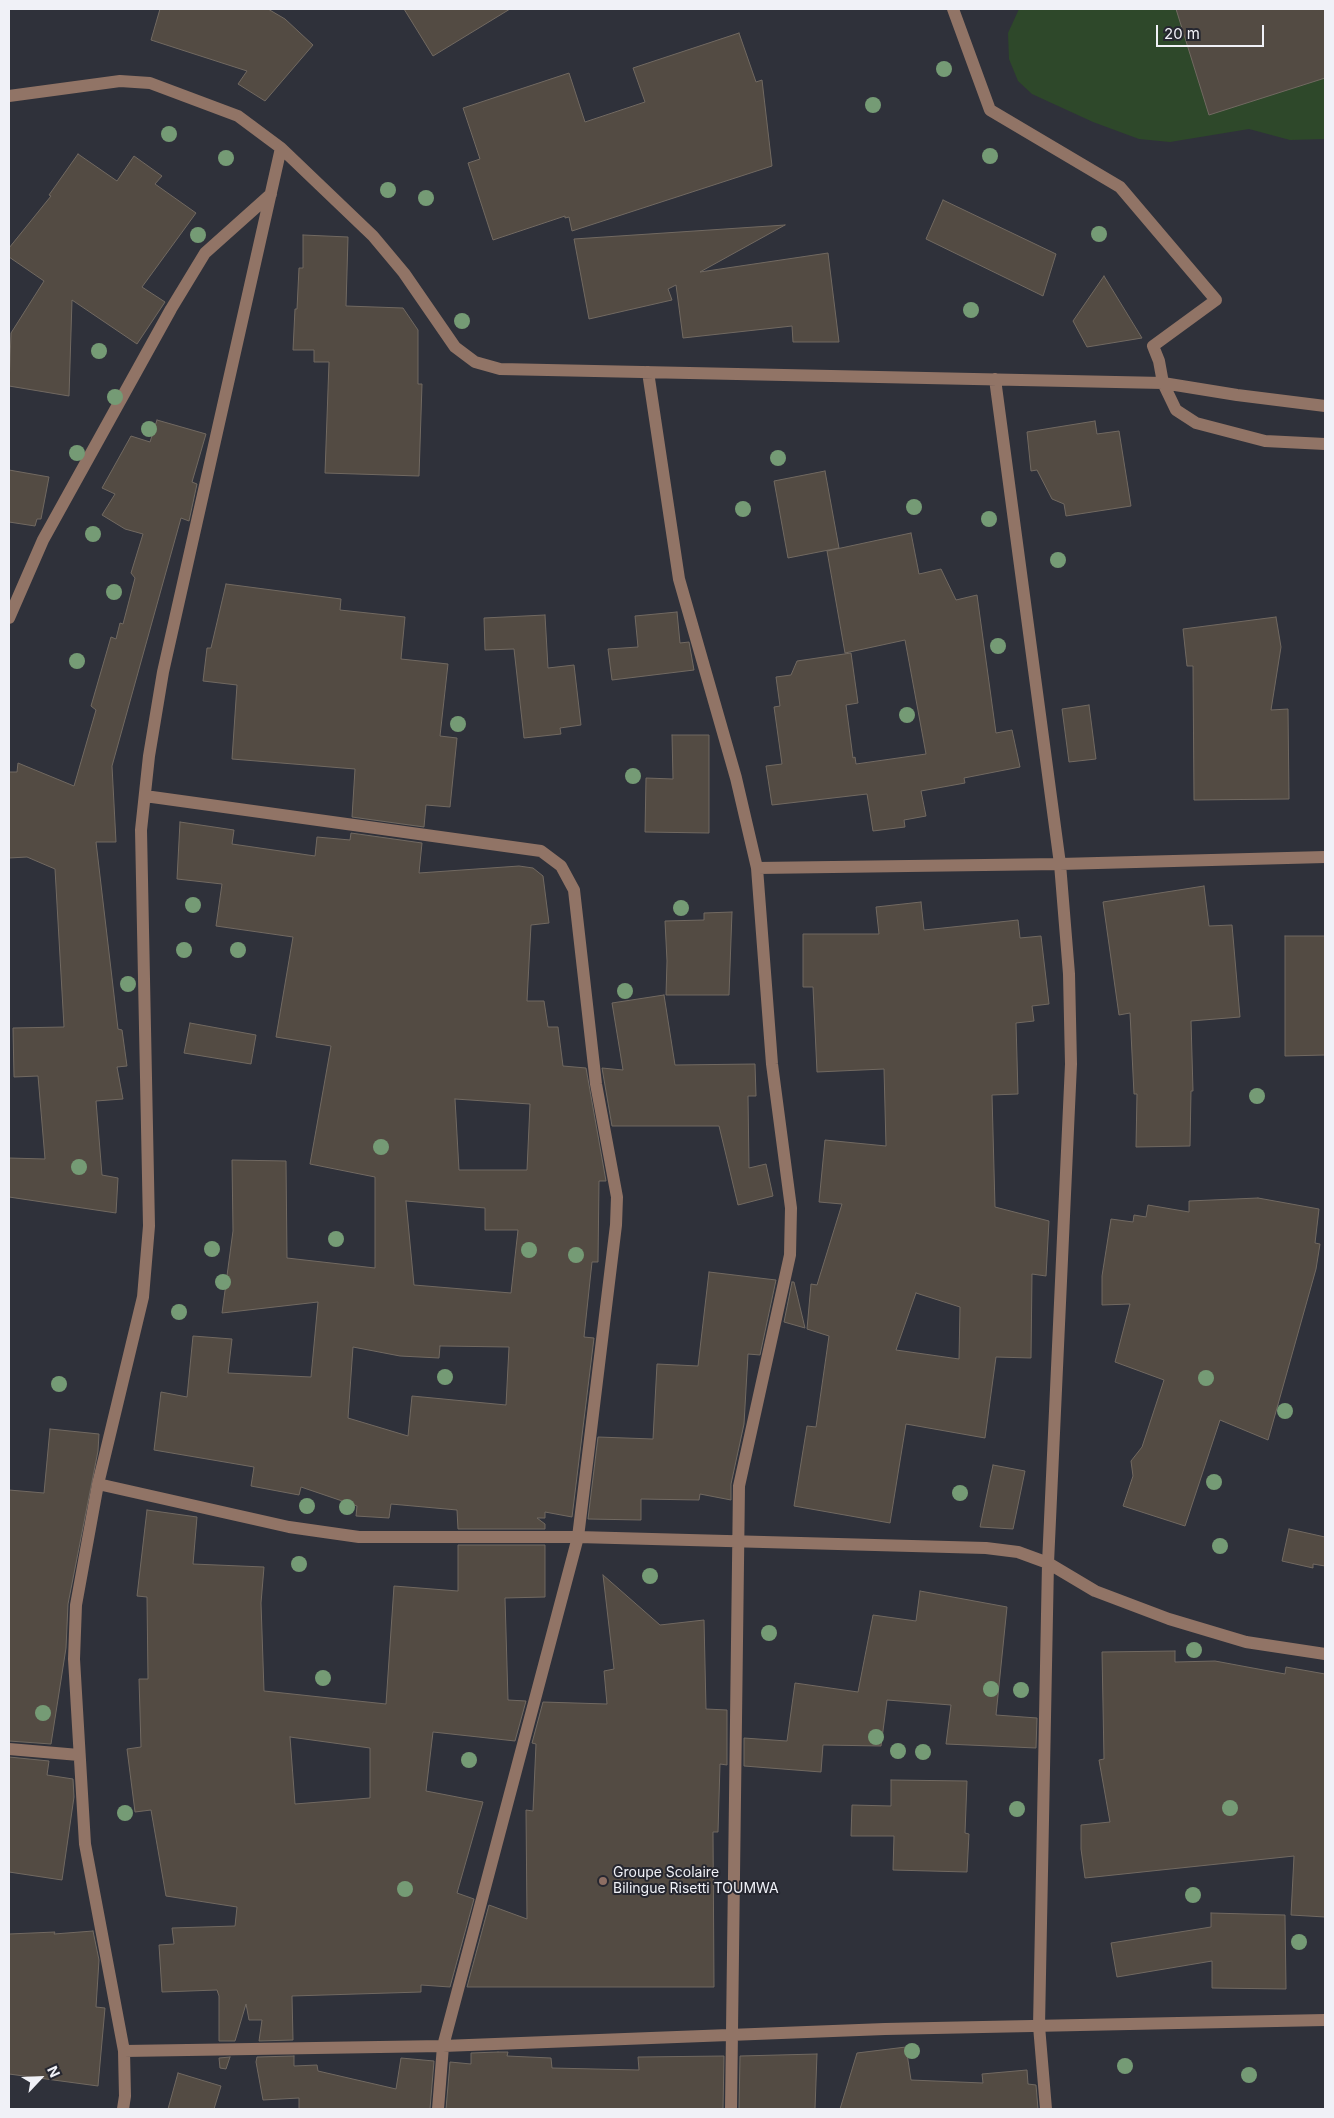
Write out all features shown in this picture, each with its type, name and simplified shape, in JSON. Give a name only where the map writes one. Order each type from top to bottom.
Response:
[{"type":"street","points":[[953,9],[990,110],[1120,187],[1216,300],[1153,346],[1159,361],[1163,382],[1176,410],[1196,423],[1265,441],[1325,444]]},
{"type":"street","points":[[9,96],[120,81],[150,83],[238,116],[281,148],[373,236],[404,274],[455,347],[475,362],[500,369],[1163,382],[1236,395],[1325,406]]},
{"type":"street","points":[[123,2109],[126,2096],[124,2051],[85,1844],[74,1660],[76,1606],[98,1484],[143,1297],[149,1226],[141,830],[145,796],[163,672],[281,148]]},
{"type":"street","points":[[9,618],[42,540],[205,253],[271,194]]},
{"type":"street","points":[[648,372],[679,579],[736,778],[757,868],[772,1064],[790,1208],[790,1255],[739,1486],[731,2109]]},
{"type":"street","points":[[995,379],[1060,864],[1068,974],[1071,1064],[1048,1562],[1039,2026],[1046,2109]]},
{"type":"street","points":[[145,796],[542,851],[561,866],[574,890],[596,1084],[617,1198],[616,1225],[578,1537],[443,2046],[438,2109]]},
{"type":"street","points":[[757,868],[1060,864],[1325,857]]},
{"type":"street","points":[[98,1484],[289,1527],[359,1537],[578,1537],[986,1548],[1018,1552],[1048,1562],[1096,1591],[1169,1619],[1246,1642],[1325,1654]]},
{"type":"street","points":[[9,1749],[80,1755]]},
{"type":"street","points":[[124,2051],[443,2046],[731,2034],[1325,2020]]},
{"type":"green space","points":[[1019,9],[1325,9],[1325,139],[1290,140],[1249,129],[1170,142],[1139,139],[1093,122],[1032,94],[1018,81],[1009,59],[1008,33]]},
{"type":"building","points":[[160,9],[268,9],[285,19],[313,45],[265,101],[238,84],[247,71],[151,40]]},
{"type":"building","points":[[404,9],[510,9],[433,56]]},
{"type":"building","points":[[1176,9],[1325,9],[1325,78],[1209,115]]},
{"type":"building","points":[[739,33],[756,82],[762,80],[772,166],[572,231],[569,217],[565,218],[565,216],[493,240],[468,163],[480,159],[463,108],[569,73],[585,122],[645,102],[633,68]]},
{"type":"building","points":[[78,154],[117,181],[134,156],[162,176],[155,184],[196,213],[142,287],[165,302],[137,344],[72,300],[69,396],[9,386],[11,333],[44,281],[9,257],[9,248],[51,196],[49,195]]},
{"type":"building","points":[[943,200],[1056,254],[1043,296],[926,239]]},
{"type":"building","points":[[785,225],[700,272],[828,253],[839,342],[793,342],[792,326],[683,338],[676,285],[668,289],[672,300],[589,319],[574,239]]},
{"type":"building","points":[[303,235],[348,237],[346,306],[403,308],[418,330],[418,384],[422,384],[419,476],[325,473],[329,362],[314,362],[314,350],[293,350],[299,268],[303,268]]},
{"type":"building","points":[[1104,276],[1142,338],[1087,347],[1073,321]]},
{"type":"building","points":[[157,420],[206,434],[192,482],[197,484],[189,521],[181,518],[112,766],[116,842],[96,842],[118,1029],[122,1030],[127,1066],[117,1067],[123,1099],[96,1101],[102,1175],[118,1178],[116,1213],[9,1197],[9,1158],[45,1159],[38,1076],[14,1077],[13,1028],[64,1027],[55,869],[27,857],[9,858],[9,772],[17,772],[18,763],[74,786],[96,710],[91,706],[111,637],[116,639],[120,623],[123,624],[135,578],[131,573],[143,534],[125,529],[102,515],[115,494],[102,488],[131,436],[150,442]]},
{"type":"building","points":[[1095,421],[1097,434],[1119,431],[1131,506],[1066,516],[1064,504],[1052,499],[1037,470],[1031,471],[1027,432]]},
{"type":"building","points":[[9,470],[49,477],[41,519],[37,519],[35,526],[9,522]]},
{"type":"building","points":[[825,471],[839,548],[788,558],[774,481]]},
{"type":"building","points":[[911,533],[919,574],[941,569],[956,600],[977,595],[996,733],[1012,730],[1020,767],[964,778],[965,783],[921,791],[926,816],[904,820],[905,827],[873,831],[867,794],[772,805],[766,766],[782,764],[774,707],[780,706],[776,677],[791,675],[797,661],[851,653],[858,703],[846,705],[853,758],[855,757],[856,764],[926,754],[905,640],[845,653],[827,551]]},
{"type":"building","points":[[226,584],[341,599],[340,610],[405,617],[401,659],[448,664],[440,736],[457,738],[450,807],[426,805],[424,827],[352,817],[355,769],[232,759],[237,685],[203,681],[207,648],[211,648]]},
{"type":"building","points":[[677,612],[680,643],[689,642],[694,670],[612,680],[608,649],[638,647],[635,616]]},
{"type":"building","points":[[545,615],[548,668],[574,665],[581,725],[560,728],[561,734],[524,738],[514,649],[485,650],[484,618]]},
{"type":"building","points":[[1276,617],[1281,647],[1271,710],[1288,709],[1289,799],[1194,800],[1193,666],[1187,666],[1183,629]]},
{"type":"building","points":[[1089,705],[1096,759],[1069,762],[1062,709]]},
{"type":"building","points":[[672,735],[709,735],[709,833],[645,832],[646,778],[673,779]]},
{"type":"building","points":[[180,822],[234,830],[232,844],[315,856],[317,837],[350,840],[351,833],[422,843],[419,873],[519,866],[533,868],[543,876],[549,923],[531,925],[527,1001],[544,1001],[548,1027],[558,1027],[563,1066],[586,1068],[606,1181],[599,1181],[598,1262],[592,1262],[584,1337],[594,1338],[572,1517],[545,1512],[545,1518],[537,1518],[545,1524],[545,1529],[458,1529],[457,1510],[391,1504],[389,1518],[356,1516],[357,1506],[301,1487],[299,1495],[251,1486],[254,1467],[154,1450],[161,1392],[187,1397],[193,1336],[232,1339],[228,1373],[311,1377],[318,1302],[222,1313],[233,1231],[232,1160],[286,1161],[287,1258],[375,1268],[375,1177],[310,1164],[331,1046],[276,1037],[293,937],[216,926],[222,884],[177,879]],"holes":[[[455,1099],[530,1104],[527,1170],[459,1170]],[[406,1201],[485,1208],[485,1230],[518,1230],[511,1293],[414,1285]],[[440,1346],[509,1347],[506,1405],[412,1396],[408,1436],[348,1418],[353,1347],[400,1356],[439,1358]]]},
{"type":"building","points":[[1204,886],[1209,926],[1232,925],[1240,1017],[1191,1021],[1193,1091],[1191,1091],[1190,1146],[1136,1147],[1137,1094],[1134,1094],[1130,1013],[1119,1015],[1103,902]]},
{"type":"building","points":[[921,902],[924,930],[1018,920],[1020,938],[1041,936],[1049,1004],[1032,1006],[1034,1021],[1016,1023],[1018,1094],[992,1095],[995,1207],[1049,1221],[1046,1276],[1032,1274],[1031,1358],[996,1357],[985,1438],[906,1424],[890,1523],[794,1506],[807,1426],[816,1427],[829,1336],[807,1329],[811,1284],[817,1285],[842,1204],[819,1202],[825,1140],[886,1146],[884,1069],[817,1072],[813,987],[803,987],[803,934],[879,934],[876,907]],"holes":[[[916,1293],[960,1307],[959,1359],[896,1350]]]},
{"type":"building","points":[[732,912],[729,995],[666,995],[665,921],[704,920],[704,913]]},
{"type":"building","points":[[1285,936],[1325,936],[1325,1055],[1285,1056]]},
{"type":"building","points":[[664,995],[675,1065],[755,1064],[756,1096],[748,1096],[749,1168],[766,1164],[773,1196],[738,1205],[719,1126],[612,1126],[602,1068],[623,1070],[612,1003]]},
{"type":"building","points":[[190,1023],[256,1035],[251,1064],[184,1053]]},
{"type":"building","points":[[1258,1198],[1319,1209],[1315,1243],[1320,1244],[1316,1269],[1268,1440],[1220,1420],[1185,1526],[1123,1506],[1133,1476],[1131,1461],[1142,1447],[1164,1380],[1115,1362],[1130,1304],[1102,1305],[1102,1276],[1111,1219],[1133,1222],[1134,1215],[1146,1217],[1148,1205],[1189,1212],[1189,1201]]},
{"type":"building","points":[[709,1272],[776,1280],[760,1355],[748,1354],[744,1424],[731,1484],[731,1500],[700,1494],[699,1500],[641,1499],[641,1520],[588,1519],[598,1437],[653,1439],[657,1364],[698,1366]]},
{"type":"building","points":[[792,1282],[794,1282],[805,1328],[784,1322]]},
{"type":"building","points":[[50,1429],[99,1434],[98,1451],[68,1604],[66,1648],[51,1744],[9,1741],[9,1490],[44,1493]]},
{"type":"building","points":[[993,1465],[1025,1471],[1013,1529],[980,1527]]},
{"type":"building","points":[[147,1510],[197,1517],[193,1564],[264,1567],[261,1603],[264,1691],[386,1704],[394,1586],[458,1591],[458,1545],[545,1545],[545,1597],[505,1598],[508,1700],[526,1701],[515,1741],[433,1732],[426,1791],[483,1802],[457,1893],[474,1899],[450,1987],[421,1985],[421,1992],[292,1996],[293,2040],[259,2041],[262,2020],[249,2020],[246,2004],[235,2041],[219,2041],[219,1996],[217,1990],[162,1992],[159,1945],[174,1944],[172,1928],[235,1926],[237,1907],[166,1896],[151,1810],[135,1812],[127,1749],[141,1747],[139,1679],[148,1679],[147,1597],[137,1596]],"holes":[[[290,1737],[370,1748],[370,1798],[295,1804]]]},
{"type":"building","points":[[1289,1529],[1325,1537],[1325,1566],[1313,1564],[1313,1568],[1282,1561]]},
{"type":"building","name":"Groupe Scolaire Bilingue Risetti TOUMWA","points":[[603,1575],[660,1625],[704,1620],[706,1709],[727,1710],[727,1765],[720,1764],[718,1832],[713,1832],[714,1987],[467,1987],[489,1905],[527,1919],[526,1810],[533,1811],[536,1744],[532,1743],[543,1702],[607,1704],[604,1671],[614,1669]]},
{"type":"building","points":[[920,1591],[1007,1607],[996,1715],[1037,1718],[1036,1748],[946,1744],[951,1705],[887,1700],[881,1746],[823,1745],[821,1772],[744,1766],[744,1738],[787,1741],[795,1683],[858,1692],[873,1615],[916,1621]]},
{"type":"building","points":[[1175,1651],[1175,1662],[1215,1661],[1285,1674],[1286,1667],[1325,1674],[1325,1917],[1291,1915],[1294,1856],[1085,1878],[1081,1849],[1081,1825],[1110,1822],[1099,1760],[1104,1759],[1102,1652]]},
{"type":"building","points":[[9,1757],[49,1761],[47,1775],[73,1779],[74,1797],[62,1880],[9,1872]]},
{"type":"building","points":[[891,1780],[967,1781],[965,1833],[969,1834],[967,1872],[893,1870],[894,1836],[851,1836],[852,1805],[891,1806]]},
{"type":"building","points":[[1211,1913],[1285,1915],[1286,1989],[1212,1988],[1212,1961],[1117,1977],[1111,1943],[1211,1927]]},
{"type":"building","points":[[93,1931],[99,1960],[96,2007],[105,2008],[98,2086],[9,2074],[9,1934],[55,1932],[54,1934]]},
{"type":"building","points":[[906,2047],[911,2080],[983,2083],[982,2074],[1027,2070],[1028,2084],[1036,2085],[1038,2109],[840,2109],[857,2053]]},
{"type":"building","points":[[508,2052],[507,2056],[551,2058],[552,2068],[639,2070],[638,2057],[724,2056],[723,2109],[446,2109],[450,2062],[471,2064],[471,2053]]},
{"type":"building","points":[[817,2054],[815,2109],[739,2109],[740,2056]]},
{"type":"building","points":[[294,2056],[294,2066],[317,2065],[318,2071],[396,2089],[401,2058],[434,2061],[430,2109],[299,2109],[299,2098],[263,2100],[256,2062],[257,2057]]},
{"type":"building","points":[[230,2057],[226,2069],[220,2068],[219,2058]]},
{"type":"building","points":[[178,2073],[221,2086],[214,2109],[168,2109]]},
{"type":"place","name":"Groupe Scolaire Bilingue Risetti TOUMWA","points":[[603,1881]]}]
